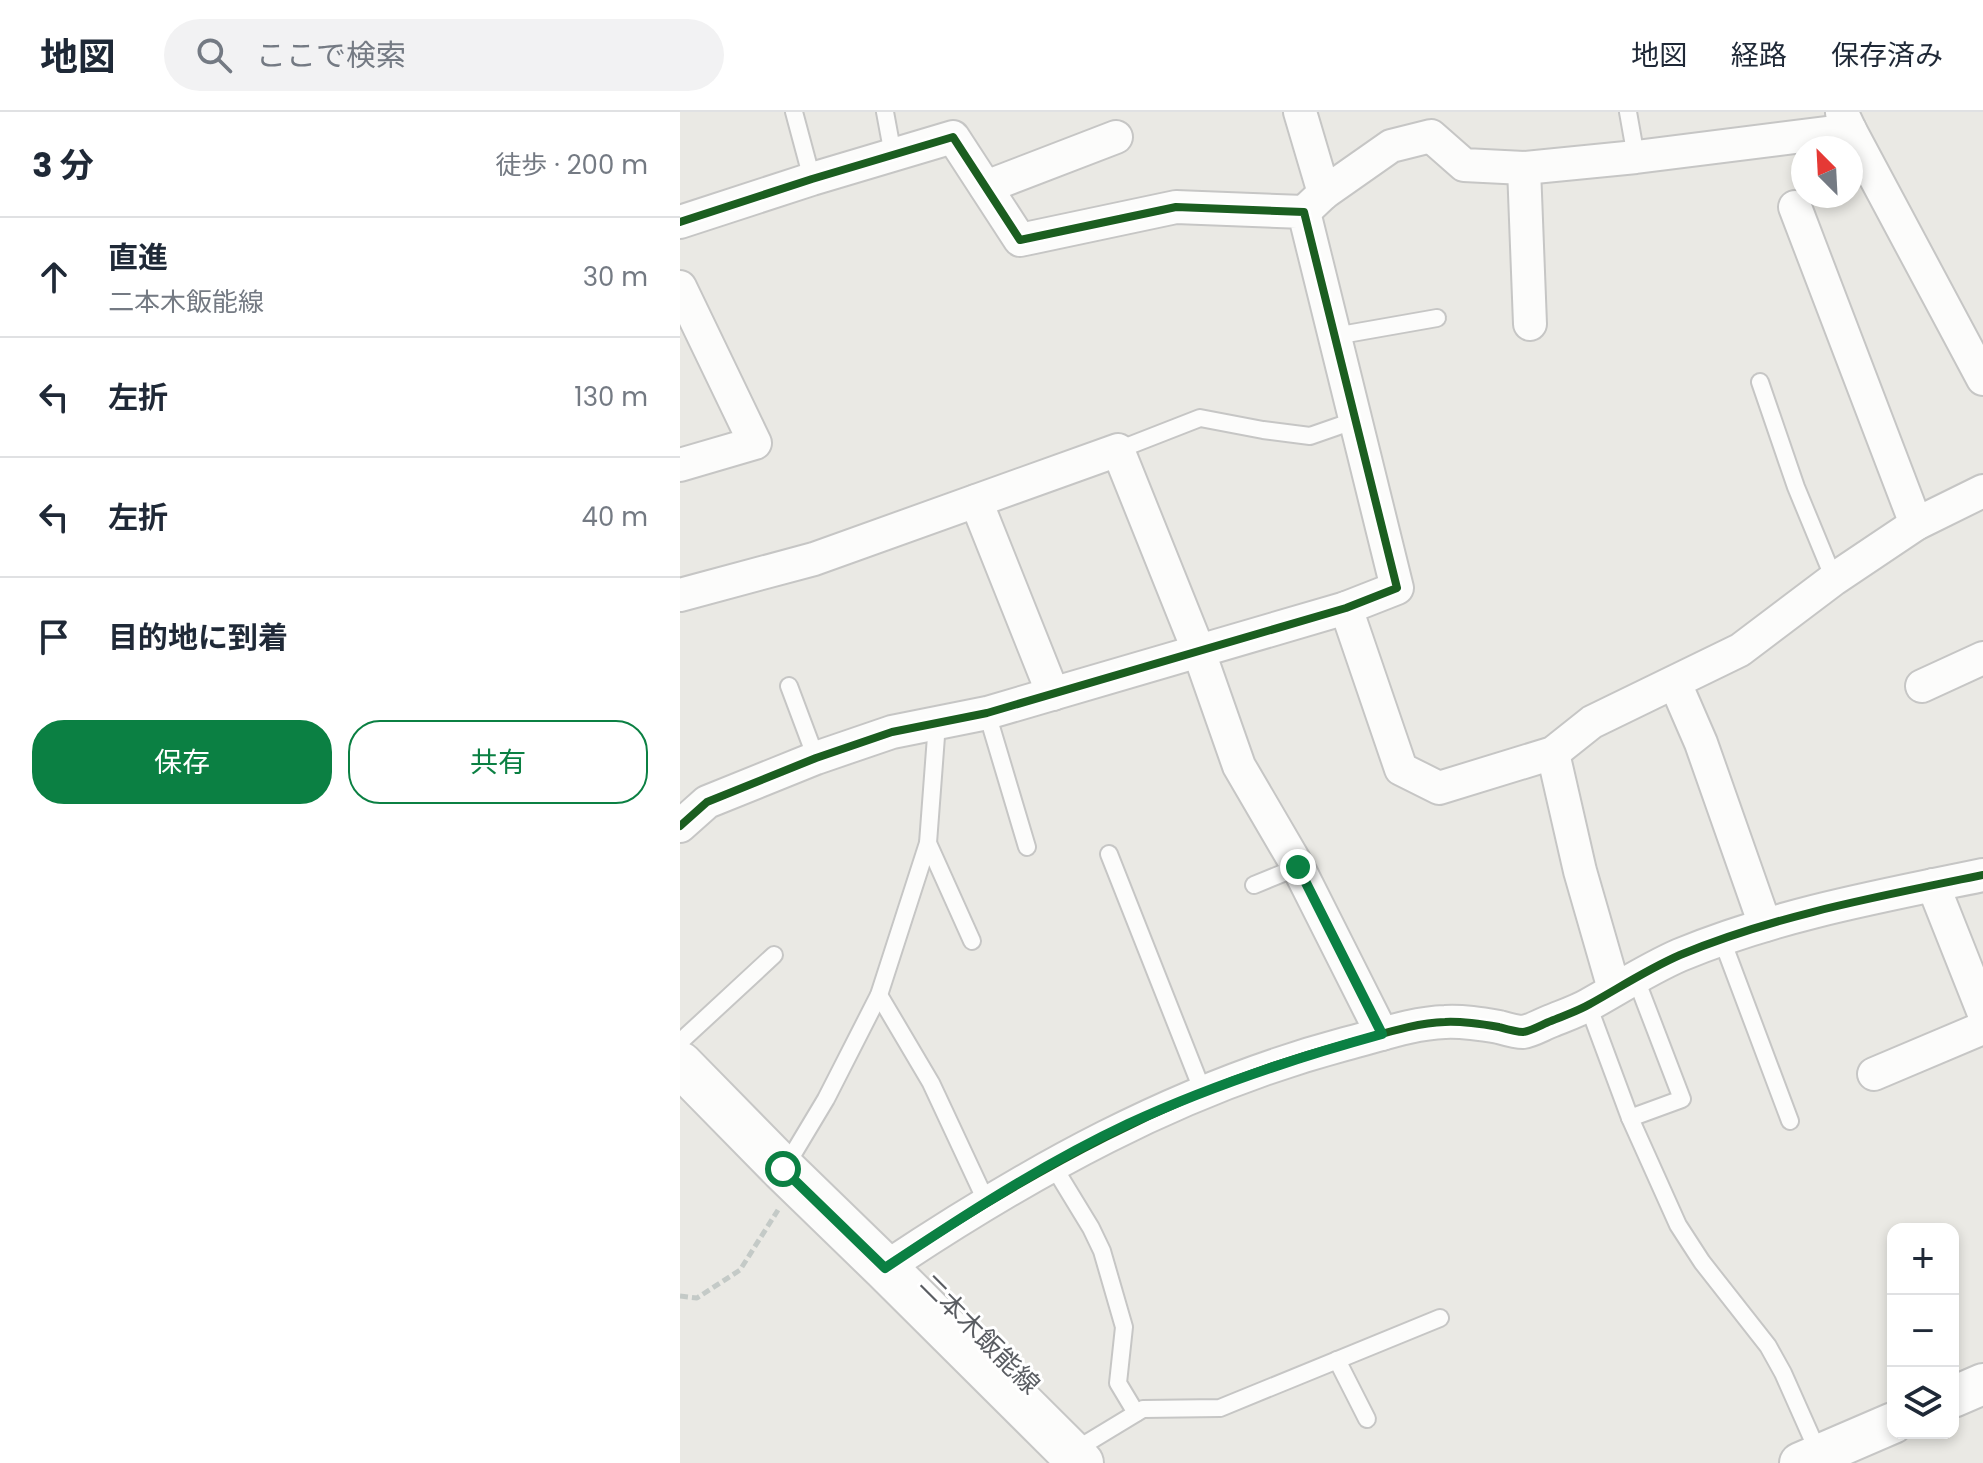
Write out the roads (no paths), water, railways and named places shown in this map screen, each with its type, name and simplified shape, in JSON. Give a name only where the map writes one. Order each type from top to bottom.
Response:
[{"type":"main road","name":"二本木飯能線","points":[[680,1064],[1076,1458]]},
{"type":"street","points":[[680,826],[707,802],[816,758],[892,732],[987,713],[1346,608],[1397,588],[1335,336],[1300,112]]},
{"type":"street","points":[[680,222],[893,155],[951,125],[1020,240],[1176,207],[1314,202],[1391,146],[1431,136],[1464,165],[1524,168],[1636,157],[1846,121],[1983,379]]},
{"type":"street","points":[[986,187],[1116,137]]},
{"type":"street","points":[[1524,168],[1530,324]]},
{"type":"street","points":[[1795,208],[1916,524]]},
{"type":"street","points":[[680,287],[755,443],[680,465]]},
{"type":"street","points":[[680,595],[814,559],[1118,450],[1199,652],[1239,766],[1298,867],[1382,1034]]},
{"type":"street","points":[[1346,608],[1401,769],[1439,788],[1553,753],[1592,722],[1740,650],[1834,579],[1916,524],[1983,491]]},
{"type":"street","points":[[976,501],[1053,694]]},
{"type":"street","points":[[1922,686],[1983,658]]},
{"type":"street","points":[[1675,683],[1701,743],[1765,925]]},
{"type":"street","points":[[1553,753],[1580,871],[1613,991]]},
{"type":"street","points":[[885,1268],[1052,1164],[1127,1125],[1270,1067],[1382,1034],[1444,1022],[1473,1022],[1523,1032],[1613,991],[1678,956],[1765,925],[1983,875]]},
{"type":"street","points":[[1933,885],[1983,1011]]},
{"type":"street","points":[[1874,1074],[1983,1028]]},
{"type":"street","points":[[1959,1394],[1983,1384]]},
{"type":"street","points":[[1814,1460],[1887,1426]]},
{"type":"lane","points":[[794,112],[812,179]]},
{"type":"lane","points":[[885,112],[893,155]]},
{"type":"lane","points":[[1628,112],[1636,157]]},
{"type":"lane","points":[[1335,336],[1437,318]]},
{"type":"lane","points":[[1760,382],[1796,487],[1834,579]]},
{"type":"lane","points":[[1118,450],[1200,418],[1310,436],[1356,420]]},
{"type":"lane","points":[[789,686],[816,758]]},
{"type":"lane","points":[[987,713],[1027,847]]},
{"type":"lane","points":[[783,1169],[826,1099],[879,995],[928,843],[937,723]]},
{"type":"lane","points":[[928,843],[972,941]]},
{"type":"lane","points":[[1109,854],[1203,1092]]},
{"type":"lane","points":[[1254,885],[1298,867]]},
{"type":"lane","points":[[1722,940],[1790,1121]]},
{"type":"lane","points":[[680,1042],[774,955]]},
{"type":"lane","points":[[1613,991],[1682,1099],[1630,1118]]},
{"type":"lane","points":[[1613,991],[1630,1118],[1678,1225],[1702,1262],[1768,1346],[1783,1373],[1814,1460]]},
{"type":"lane","points":[[879,995],[931,1083],[987,1203]]},
{"type":"lane","points":[[1052,1164],[1102,1251],[1124,1327],[1118,1383],[1136,1413]]},
{"type":"lane","points":[[1076,1458],[1143,1409],[1220,1408],[1440,1318]]},
{"type":"lane","points":[[1337,1360],[1367,1419]]}]
